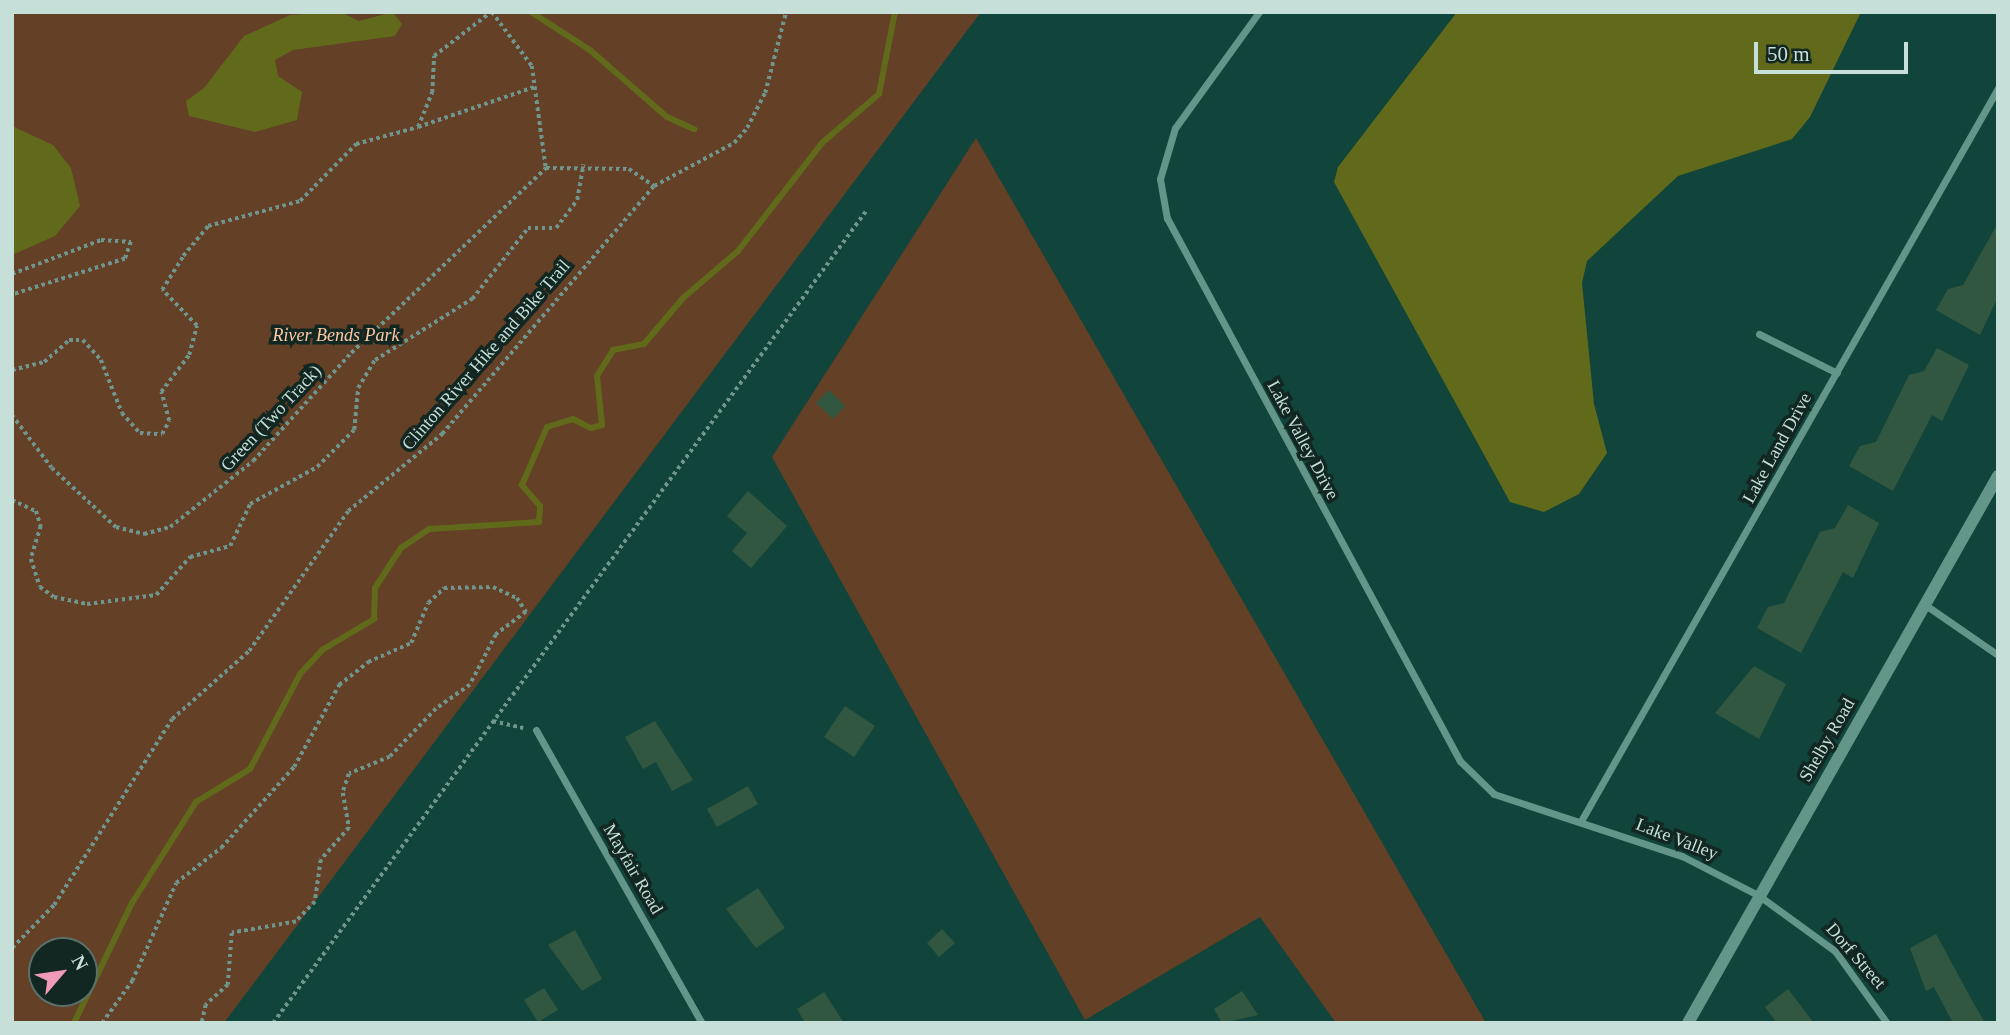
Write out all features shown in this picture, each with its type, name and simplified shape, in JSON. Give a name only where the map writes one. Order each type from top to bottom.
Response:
[{"type":"street","name":"Lake Valley Drive","points":[[1259,12],[1175,128],[1160,179],[1167,218],[1460,761],[1494,794],[1581,821]]},
{"type":"street","name":"Lake Land Drive","points":[[1581,821],[1998,88]]},
{"type":"street","points":[[1759,334],[1837,373]]},
{"type":"street","name":"Shelby Road","points":[[1688,1023],[1758,895],[1998,476]]},
{"type":"street","points":[[1924,604],[1998,655]]},
{"type":"street","name":"Mayfair Road","points":[[536,730],[702,1023]]},
{"type":"street","name":"Lake Valley","points":[[1581,821],[1682,856],[1758,895]]},
{"type":"street","name":"Dorf Street","points":[[1758,895],[1835,951],[1887,1023]]},
{"type":"path","points":[[418,127],[432,93],[434,56],[492,12],[519,41],[534,87],[545,168],[583,165],[629,169],[654,186]]},
{"type":"path","name":"Clinton River Hike and Bike Trail","points":[[12,948],[54,905],[172,719],[249,651],[348,511],[433,443],[654,186],[734,143],[747,128],[765,93],[786,12]]},
{"type":"path","points":[[12,370],[44,362],[69,340],[83,340],[101,359],[122,413],[141,433],[162,434],[169,415],[160,392],[190,355],[197,326],[162,290],[208,226],[285,209],[344,150],[534,87]]},
{"type":"path","points":[[12,500],[36,511],[41,526],[31,559],[40,587],[88,604],[156,595],[190,556],[230,546],[250,504],[317,467],[354,430],[358,387],[375,360],[472,299],[528,228],[556,228],[577,200],[583,165]]},
{"type":"path","name":"Green (Two Track)","points":[[12,415],[52,468],[116,527],[144,534],[170,527],[244,469],[351,352],[545,168]]},
{"type":"path","points":[[273,1023],[866,211]]},
{"type":"path","points":[[12,274],[102,240],[131,242],[125,259],[12,295]]},
{"type":"path","points":[[102,1023],[131,981],[176,883],[221,848],[294,768],[339,685],[368,662],[411,643],[428,603],[444,589],[494,587],[517,598],[526,612],[496,635],[475,679],[390,757],[349,774],[343,793],[349,828],[321,860],[315,902],[296,922],[232,933],[228,985],[206,1006],[202,1023]]},
{"type":"path","points":[[500,709],[506,720]]},
{"type":"path","points":[[492,721],[506,720],[536,730]]},
{"type":"green space","name":"River Bends Park","points":[[12,12],[981,12],[224,1023],[12,1023]]},
{"type":"green space","points":[[976,138],[1486,1023],[1336,1023],[1260,917],[1085,1020],[772,457]]},
{"type":"shaded area","points":[[341,12],[359,21],[393,12],[402,24],[395,36],[293,50],[275,60],[278,76],[302,92],[297,120],[255,132],[189,116],[186,101],[204,88],[244,36],[290,15]]},
{"type":"shaded area","points":[[1457,12],[1861,12],[1810,117],[1792,139],[1678,176],[1587,261],[1582,283],[1594,404],[1607,453],[1579,494],[1544,512],[1510,502],[1334,182],[1338,167]]},
{"type":"shaded area","points":[[12,126],[53,145],[71,168],[80,206],[55,236],[12,255]]},
{"type":"building","points":[[1998,223],[1998,297],[1980,335],[1936,310],[1948,289],[1963,285]]},
{"type":"building","points":[[1937,348],[1969,365],[1942,421],[1932,415],[1893,491],[1849,466],[1860,446],[1876,442],[1909,375],[1924,371]]},
{"type":"building","points":[[829,390],[845,406],[833,419],[816,403]]},
{"type":"building","points":[[748,491],[787,526],[751,568],[732,551],[747,533],[727,516]]},
{"type":"building","points":[[1848,505],[1879,523],[1853,578],[1843,572],[1801,653],[1757,628],[1768,607],[1784,603],[1820,532],[1835,528]]},
{"type":"building","points":[[1754,666],[1786,684],[1759,739],[1715,713]]},
{"type":"building","points":[[845,706],[875,726],[854,757],[824,737]]},
{"type":"building","points":[[655,721],[693,780],[672,791],[656,762],[643,769],[625,737]]},
{"type":"building","points":[[748,786],[758,804],[717,827],[707,809]]},
{"type":"building","points":[[758,888],[785,928],[756,948],[726,909]]},
{"type":"building","points":[[942,929],[955,943],[939,957],[927,943]]},
{"type":"building","points":[[575,930],[602,979],[582,991],[548,945]]},
{"type":"building","points":[[1936,934],[1985,1023],[1953,1023],[1934,987],[1926,991],[1910,948]]},
{"type":"building","points":[[544,988],[558,1010],[538,1022],[524,1000]]},
{"type":"building","points":[[1788,989],[1814,1023],[1777,1023],[1765,1007]]},
{"type":"building","points":[[1242,991],[1258,1015],[1222,1023],[1214,1009]]},
{"type":"building","points":[[824,992],[844,1023],[805,1023],[797,1009]]},
{"type":"waterway","points":[[531,12],[590,50],[667,117],[694,129]]},
{"type":"waterway","points":[[74,1023],[132,903],[196,802],[250,769],[300,674],[322,650],[374,619],[375,588],[401,548],[429,529],[539,522],[540,506],[522,485],[547,427],[573,419],[591,428],[602,425],[597,376],[613,350],[644,344],[683,298],[738,251],[823,142],[879,94],[895,12]]}]
